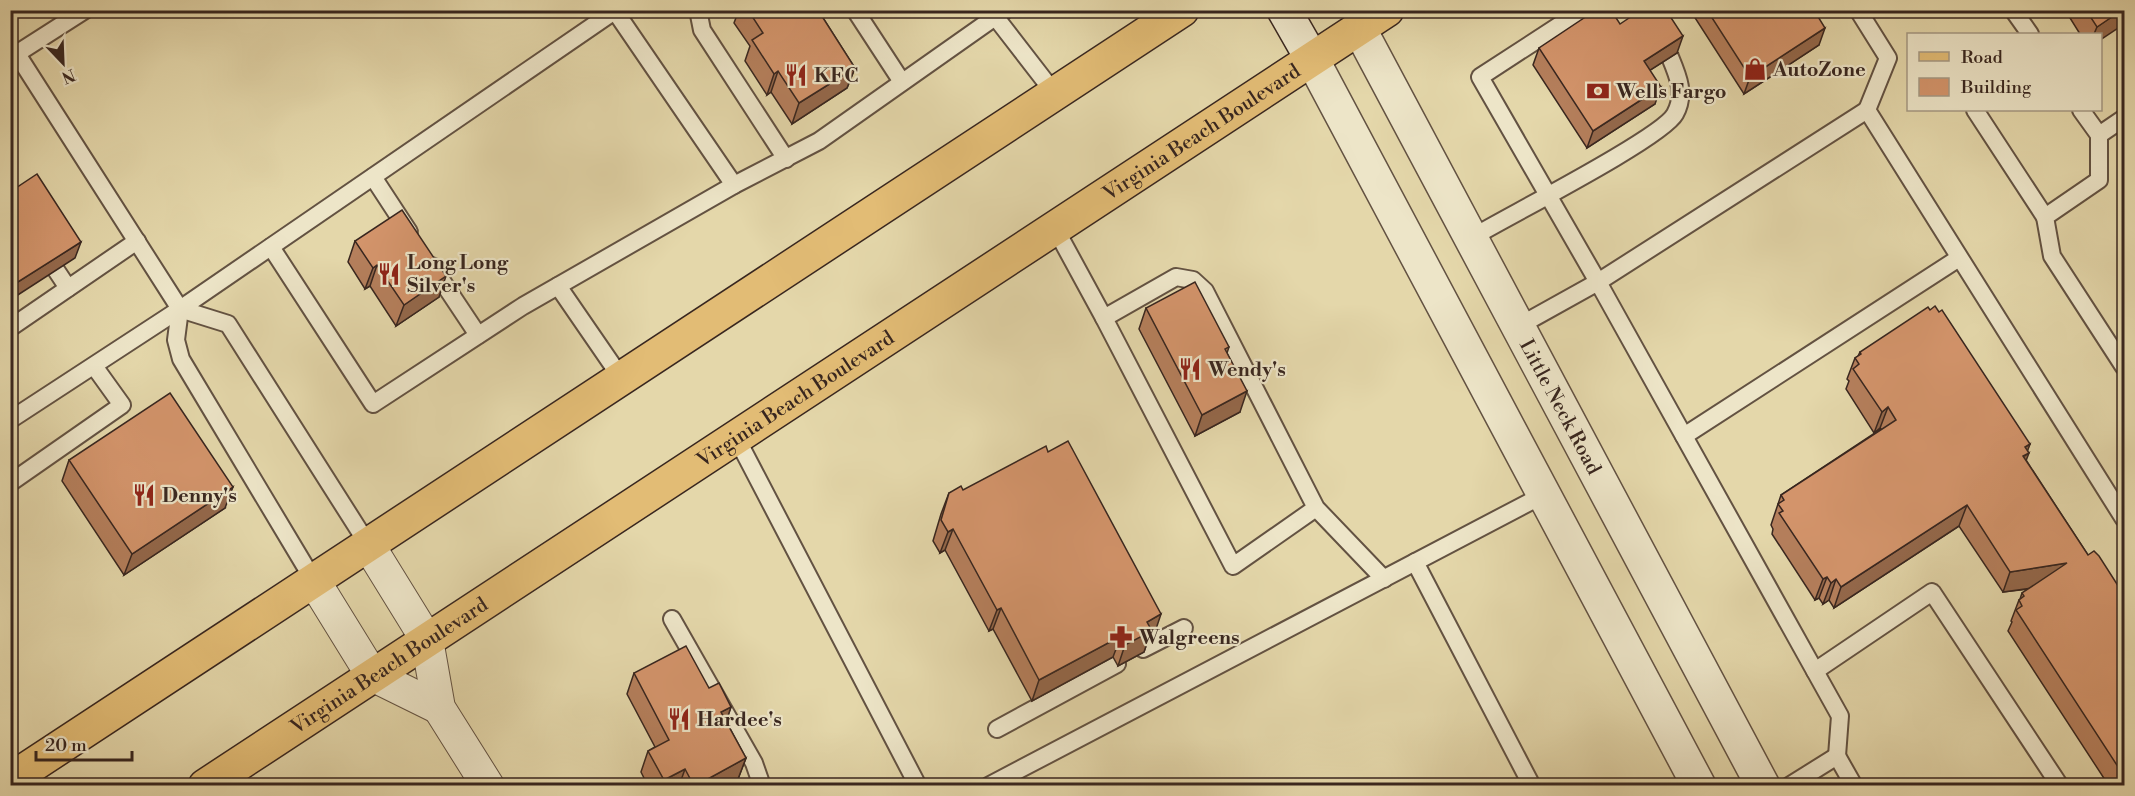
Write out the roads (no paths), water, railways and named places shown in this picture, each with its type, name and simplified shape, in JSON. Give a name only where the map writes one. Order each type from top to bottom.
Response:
[{"type":"main road","points":[[10,780],[1182,10]]},
{"type":"main road","name":"Virginia Beach Boulevard","points":[[204,786],[1312,59],[1354,19],[1387,10]]},
{"type":"street","points":[[1284,10],[1700,786]]},
{"type":"street","name":"Little Neck Road","points":[[1354,19],[1473,237],[1763,786]]},
{"type":"street","points":[[369,546],[427,640],[440,708],[488,786]]},
{"type":"street","points":[[315,581],[372,675],[440,708]]},
{"type":"lane","points":[[85,10],[14,56],[180,309],[176,340],[181,359],[315,581]]},
{"type":"lane","points":[[698,10],[702,30],[786,159]]},
{"type":"lane","points":[[855,10],[902,82]]},
{"type":"lane","points":[[1583,10],[1480,77],[1598,282],[1840,716],[1837,756],[1854,786]]},
{"type":"lane","points":[[1520,326],[1598,282],[1867,110],[1888,58],[1858,10]]},
{"type":"lane","points":[[2013,10],[2029,33]]},
{"type":"lane","points":[[10,420],[180,309],[616,11],[734,185]]},
{"type":"lane","points":[[271,247],[373,404],[558,286],[734,185],[819,141],[997,13],[1055,94]]},
{"type":"lane","points":[[1473,237],[1640,142],[1674,116],[1681,97],[1678,76],[1670,57]]},
{"type":"lane","points":[[1867,110],[2124,519]]},
{"type":"lane","points":[[1976,111],[2045,217],[2052,256],[2124,368]]},
{"type":"lane","points":[[2045,217],[2099,180],[2099,135],[2082,111]]},
{"type":"lane","points":[[2099,135],[2124,118]]},
{"type":"lane","points":[[373,177],[478,335]]},
{"type":"lane","points":[[1055,228],[1233,566],[1316,508]]},
{"type":"lane","points":[[10,328],[137,241]]},
{"type":"lane","points":[[1684,436],[1959,258]]},
{"type":"lane","points":[[56,270],[68,288]]},
{"type":"lane","points":[[1104,318],[1176,277],[1193,280],[1205,291],[1316,508],[1384,579]]},
{"type":"lane","points":[[558,286],[622,379]]},
{"type":"lane","points":[[180,309],[228,324],[369,546]]},
{"type":"lane","points":[[10,483],[122,405],[94,366]]},
{"type":"lane","points":[[736,437],[918,786]]},
{"type":"lane","points":[[988,786],[1545,494]]},
{"type":"lane","points":[[1415,562],[1532,786]]},
{"type":"lane","points":[[1815,671],[1932,592],[2060,786]]},
{"type":"lane","points":[[672,620],[754,763],[762,786]]},
{"type":"lane","points":[[1143,649],[1184,628]]},
{"type":"lane","points":[[997,729],[1117,664]]},
{"type":"lane","points":[[1789,786],[1837,756]]},
{"type":"place","name":"AutoZone","points":[[1755,69]]},
{"type":"place","name":"KFC","points":[[796,75]]},
{"type":"place","name":"Wells Fargo","points":[[1598,91]]},
{"type":"place","name":"Long Long Silver's","points":[[389,274]]},
{"type":"place","name":"Wendy's","points":[[1190,369]]},
{"type":"place","name":"Denny's","points":[[144,495]]},
{"type":"place","name":"Walgreens","points":[[1121,637]]},
{"type":"place","name":"Hardee's","points":[[679,719]]}]
